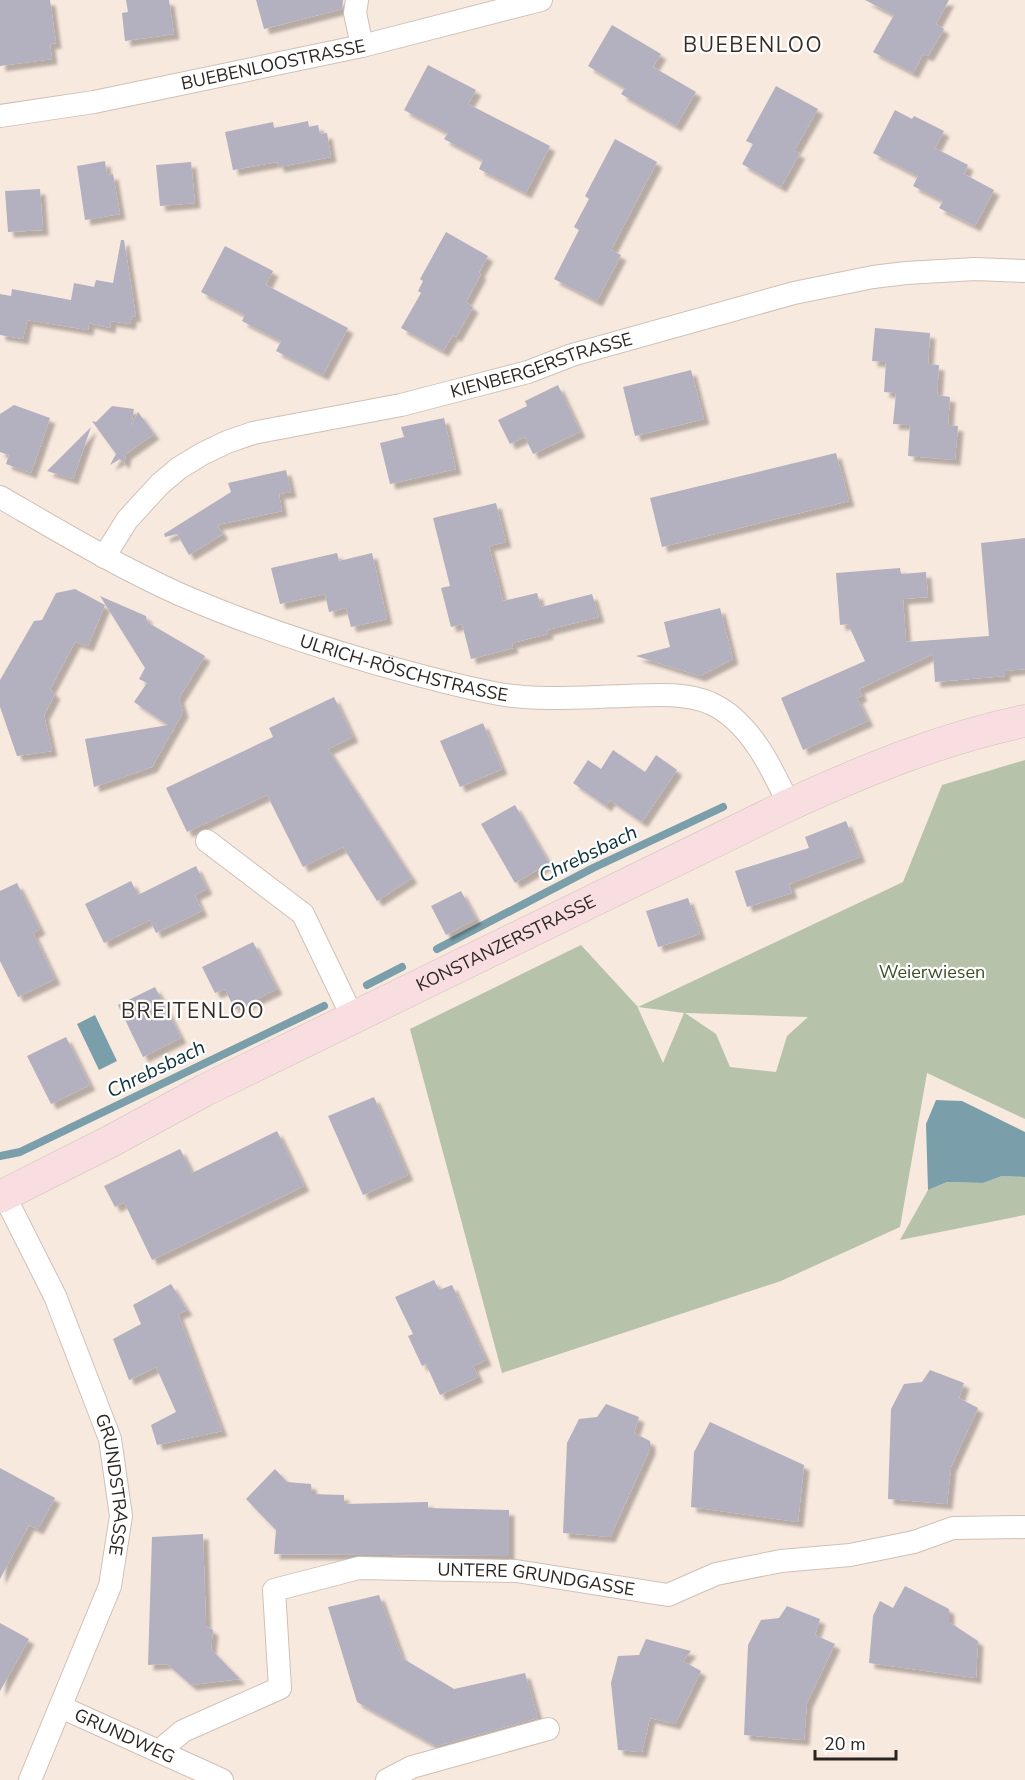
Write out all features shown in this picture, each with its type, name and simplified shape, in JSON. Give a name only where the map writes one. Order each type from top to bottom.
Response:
[{"type":"main road","name":"KONSTANZERSTRASSE","points":[[2,1196],[205,1090],[789,805],[911,753],[1025,721]]},
{"type":"street","points":[[357,0],[355,13],[362,46]]},
{"type":"street","name":"BUEBENLOOSTRASSE","points":[[0,116],[94,102],[362,46],[541,0]]},
{"type":"street","name":"KIENBERGERSTRASSE","points":[[104,557],[127,520],[160,484],[179,468],[227,442],[253,433],[401,405],[528,372],[572,355],[794,293],[906,273],[975,269],[1025,271]]},
{"type":"street","name":"ULRICH-RÖSCHSTRASSE","points":[[0,497],[104,557],[179,594],[330,650],[471,689],[546,698],[664,695],[696,698],[712,704],[734,719],[750,737],[789,805]]},
{"type":"street","points":[[207,841],[303,914],[353,1018]]},
{"type":"street","name":"GRUNDSTRASSE","points":[[2,1196],[55,1296],[110,1439],[121,1515],[110,1586],[30,1780]]},
{"type":"street","name":"UNTERE GRUNDGASSE","points":[[159,1751],[183,1731],[280,1688],[274,1590],[296,1584],[359,1568],[516,1571],[668,1595],[716,1574],[781,1561],[850,1555],[914,1542],[953,1528],[1025,1527]]},
{"type":"street","name":"GRUNDWEG","points":[[61,1707],[222,1780]]},
{"type":"street","points":[[387,1780],[412,1767],[548,1729]]},
{"type":"green space","name":"Weierwiesen","points":[[1025,760],[1025,1119],[927,1073],[900,1227],[781,1281],[502,1373],[410,1029],[581,945],[638,1007],[903,882],[942,785]],"holes":[[[638,1007],[684,1013],[663,1063]],[[685,1013],[808,1017],[787,1036],[776,1072],[730,1067],[716,1034]]]},
{"type":"green space","points":[[1002,1176],[1025,1177],[1025,1215],[900,1240],[928,1190],[947,1182],[983,1183]]},
{"type":"water","points":[[95,1015],[117,1061],[99,1070],[77,1024]]},
{"type":"water","points":[[936,1100],[962,1101],[1025,1132],[1025,1177],[1002,1176],[983,1183],[947,1182],[928,1190],[926,1124]]},
{"type":"building","points":[[0,0],[50,0],[56,43],[50,44],[52,59],[0,66]]},
{"type":"building","points":[[126,0],[169,0],[174,34],[125,41],[122,13],[128,12]]},
{"type":"building","points":[[256,0],[343,0],[342,9],[264,29]]},
{"type":"building","points":[[865,0],[949,0],[936,24],[944,29],[928,56],[923,54],[913,73],[873,52],[894,15]]},
{"type":"building","points":[[612,25],[661,54],[653,67],[696,92],[676,126],[621,94],[625,88],[588,66]]},
{"type":"building","points":[[428,65],[476,90],[468,104],[550,146],[526,193],[479,169],[483,160],[444,139],[448,133],[404,110]]},
{"type":"building","points":[[776,86],[818,109],[794,151],[800,153],[781,187],[742,164],[753,144],[746,141]]},
{"type":"building","points":[[895,110],[912,119],[914,116],[944,131],[935,148],[968,165],[964,174],[994,190],[975,226],[939,208],[943,201],[913,186],[918,176],[873,153]]},
{"type":"building","points":[[308,121],[309,127],[318,125],[320,134],[327,133],[331,157],[279,167],[277,162],[233,170],[225,132],[273,122],[274,128]]},
{"type":"building","points":[[615,139],[657,162],[611,250],[621,255],[597,301],[554,279],[579,230],[574,227],[589,199],[585,196]]},
{"type":"building","points":[[105,161],[107,175],[113,174],[120,214],[85,220],[77,166]]},
{"type":"building","points":[[191,162],[195,203],[160,206],[156,165]]},
{"type":"building","points":[[40,189],[43,230],[8,232],[5,191]]},
{"type":"building","points":[[446,232],[488,256],[466,302],[473,307],[456,337],[453,335],[443,351],[401,328],[421,293],[418,291],[423,281],[420,279]]},
{"type":"building","points":[[121,240],[124,240],[136,317],[132,316],[130,324],[111,321],[110,328],[89,323],[88,330],[27,320],[23,339],[0,335],[0,294],[11,296],[12,289],[71,300],[74,283],[94,287],[96,280],[113,283]]},
{"type":"building","points":[[225,246],[273,271],[266,285],[348,328],[323,375],[276,351],[281,341],[242,321],[245,315],[201,292]]},
{"type":"building","points":[[875,328],[930,333],[928,364],[939,365],[937,395],[950,397],[948,425],[958,426],[955,460],[908,456],[910,425],[893,424],[896,393],[884,392],[886,362],[872,361]]},
{"type":"building","points":[[691,370],[704,419],[635,436],[623,387]]},
{"type":"building","points":[[558,385],[580,432],[533,454],[525,437],[510,444],[498,420],[527,406],[525,401]]},
{"type":"building","points":[[14,405],[50,418],[31,473],[6,464],[9,455],[0,452],[0,414]]},
{"type":"building","points":[[112,406],[134,409],[131,426],[138,412],[154,434],[126,454],[124,464],[120,459],[110,465],[116,454],[92,421],[96,422]]},
{"type":"building","points":[[444,418],[456,469],[390,484],[380,443],[404,437],[401,427]]},
{"type":"building","points":[[91,427],[73,479],[47,471]]},
{"type":"building","points":[[836,453],[849,501],[662,547],[650,498]]},
{"type":"building","points":[[286,470],[291,492],[279,494],[282,511],[217,525],[223,534],[189,555],[177,534],[165,537],[164,534],[231,492],[228,483]]},
{"type":"building","points":[[496,503],[506,542],[489,546],[503,601],[537,593],[541,607],[592,594],[599,617],[547,630],[548,634],[512,643],[513,648],[471,659],[462,624],[451,627],[441,588],[450,586],[433,518]]},
{"type":"building","points":[[1025,538],[1025,669],[1005,671],[1005,676],[935,682],[933,654],[859,689],[862,696],[857,698],[868,721],[803,750],[781,698],[865,661],[848,624],[840,625],[836,573],[900,568],[901,574],[926,572],[928,597],[903,599],[906,642],[989,636],[981,543]]},
{"type":"building","points":[[337,553],[339,561],[372,553],[387,619],[351,627],[346,608],[329,612],[325,594],[280,604],[271,568]]},
{"type":"building","points":[[75,589],[105,605],[88,646],[75,642],[50,689],[55,694],[44,715],[52,751],[17,756],[0,707],[0,680],[34,621],[42,620],[56,593]]},
{"type":"building","points":[[100,596],[146,616],[147,622],[205,656],[179,698],[183,712],[152,767],[94,787],[85,739],[168,725],[134,702],[147,683],[139,679],[145,668]]},
{"type":"building","points":[[720,608],[733,659],[700,676],[636,656],[670,647],[664,622]]},
{"type":"building","points":[[334,697],[353,737],[328,749],[412,878],[377,901],[343,847],[303,867],[267,795],[187,832],[166,788],[273,737],[269,728]]},
{"type":"building","points":[[483,723],[502,769],[460,787],[440,741]]},
{"type":"building","points":[[613,750],[645,772],[656,755],[677,770],[642,822],[610,800],[606,806],[573,783],[588,760],[601,769]]},
{"type":"building","points":[[515,805],[549,863],[515,883],[481,824]]},
{"type":"building","points":[[846,821],[860,857],[789,884],[792,893],[747,907],[735,871],[809,848],[805,837]]},
{"type":"building","points":[[196,866],[207,889],[195,895],[202,911],[156,933],[150,920],[104,943],[85,904],[131,881],[138,895]]},
{"type":"building","points":[[17,883],[40,929],[33,933],[55,979],[18,997],[0,961],[0,891]]},
{"type":"building","points":[[461,891],[476,919],[446,935],[431,906]]},
{"type":"building","points":[[688,898],[700,934],[658,947],[646,911]]},
{"type":"building","points":[[253,942],[277,989],[235,1010],[225,989],[215,993],[202,967]]},
{"type":"building","points":[[155,987],[181,1038],[143,1057],[118,1005]]},
{"type":"building","points":[[66,1037],[90,1085],[51,1104],[27,1056]]},
{"type":"building","points":[[374,1097],[408,1175],[363,1195],[328,1116]]},
{"type":"building","points":[[277,1131],[304,1186],[152,1260],[124,1202],[115,1207],[104,1186],[180,1149],[192,1173]]},
{"type":"building","points":[[434,1280],[439,1290],[452,1285],[486,1360],[473,1366],[478,1377],[440,1395],[426,1364],[422,1366],[408,1336],[413,1334],[395,1297]]},
{"type":"building","points":[[171,1284],[187,1310],[178,1314],[222,1431],[157,1445],[151,1425],[176,1412],[156,1367],[129,1380],[113,1339],[141,1324],[133,1305]]},
{"type":"building","points":[[930,1370],[964,1383],[959,1398],[978,1408],[951,1467],[947,1504],[888,1499],[891,1409],[904,1384],[922,1382]]},
{"type":"building","points":[[606,1404],[639,1417],[634,1433],[650,1441],[650,1449],[610,1537],[563,1533],[567,1443],[579,1419],[597,1417]]},
{"type":"building","points":[[710,1422],[804,1465],[798,1522],[691,1507],[694,1452]]},
{"type":"building","points":[[0,1468],[55,1498],[38,1529],[29,1525],[0,1579]]},
{"type":"building","points":[[275,1469],[287,1482],[311,1484],[312,1494],[344,1495],[344,1504],[428,1502],[428,1508],[509,1510],[509,1556],[274,1554],[276,1530],[246,1499]]},
{"type":"building","points":[[203,1534],[206,1626],[213,1630],[211,1649],[240,1679],[191,1685],[167,1664],[148,1665],[152,1537]]},
{"type":"building","points":[[905,1586],[949,1609],[949,1622],[978,1641],[976,1678],[869,1663],[873,1616],[880,1601],[893,1608]]},
{"type":"building","points":[[379,1595],[402,1658],[454,1689],[525,1673],[538,1718],[436,1746],[357,1702],[328,1607]]},
{"type":"building","points":[[787,1606],[820,1619],[815,1635],[835,1644],[807,1703],[804,1740],[744,1735],[748,1645],[761,1620],[779,1618]]},
{"type":"building","points":[[0,1623],[29,1639],[0,1691]]},
{"type":"building","points":[[646,1639],[691,1651],[683,1661],[701,1671],[675,1724],[650,1718],[642,1752],[618,1750],[611,1683],[618,1656],[639,1655]]},
{"type":"waterway","name":"Chrebsbach","points":[[437,949],[593,868],[723,807]]},
{"type":"waterway","name":"Chrebsbach","points":[[367,985],[402,967]]},
{"type":"waterway","name":"Chrebsbach","points":[[0,1156],[20,1152],[324,1006]]},
{"type":"district","name":"BUEBENLOO","points":[[753,45]]},
{"type":"district","name":"BREITENLOO","points":[[193,1011]]}]
